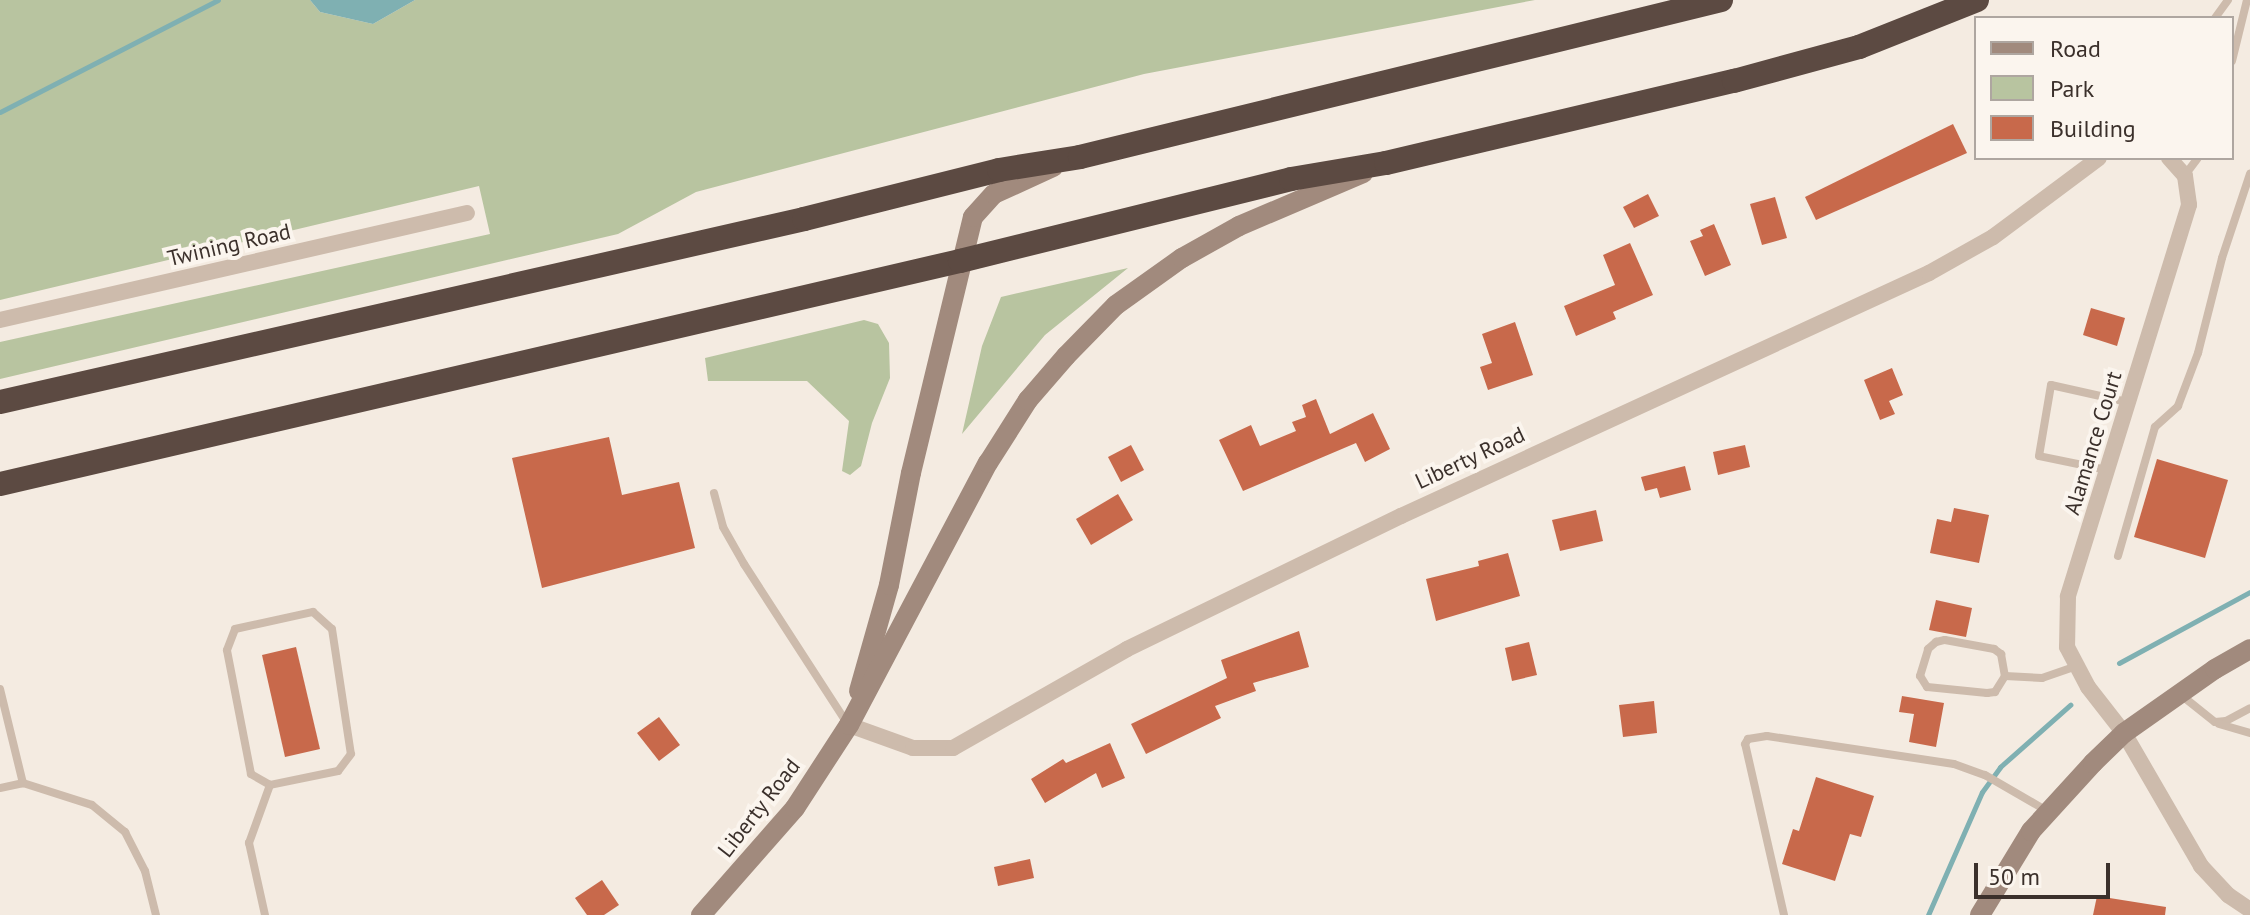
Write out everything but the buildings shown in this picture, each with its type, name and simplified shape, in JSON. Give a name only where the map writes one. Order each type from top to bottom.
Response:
[{"type":"highway","points":[[0,402],[804,219],[999,170],[1080,157],[1721,0]]},
{"type":"highway","points":[[0,484],[960,261],[1291,179],[1386,163],[1734,81],[1859,47],[1977,0]]},
{"type":"street","name":"Liberty Road","points":[[849,725],[889,585],[960,261],[973,217],[994,194],[1080,157]]},
{"type":"street","name":"Liberty Road","points":[[849,725],[913,748],[953,748],[1142,642],[1411,511],[1929,273],[1993,237],[2096,160]]},
{"type":"street","points":[[2171,160],[2185,176]]},
{"type":"street","name":"Liberty Road","points":[[701,915],[795,808],[849,725],[988,463],[1028,400],[1066,356],[1116,305],[1182,258],[1239,226],[1386,163]]},
{"type":"street","name":"Alamance Court","points":[[2185,176],[2189,205],[2068,597],[2067,647],[2088,687],[2124,733],[2201,866],[2228,895],[2250,910]]},
{"type":"street","name":"Twining Road","points":[[0,320],[467,213]]},
{"type":"street","points":[[1980,915],[2004,871],[2048,812],[2124,733],[2250,649]]},
{"type":"lane","points":[[2234,53],[2247,0]]},
{"type":"lane","points":[[2185,176],[2197,160]]},
{"type":"lane","points":[[2118,556],[2155,427],[2178,406],[2198,353],[2222,258],[2250,174]]},
{"type":"lane","points":[[2107,470],[2039,456],[2051,385],[2128,403]]},
{"type":"lane","points":[[714,493],[730,539],[849,725]]},
{"type":"lane","points":[[313,612],[332,629],[351,754],[338,771],[270,785],[251,774],[227,650],[235,629],[313,612]]},
{"type":"lane","points":[[1945,640],[1994,649],[2001,654],[2005,676],[1995,692],[1987,693],[1927,687],[1920,676],[1928,649],[1936,642],[1945,640]]},
{"type":"lane","points":[[2005,676],[2042,678],[2077,666]]},
{"type":"lane","points":[[0,689],[23,783]]},
{"type":"lane","points":[[2180,694],[2215,722],[2250,733]]},
{"type":"lane","points":[[2215,722],[2226,721],[2250,708]]},
{"type":"lane","points":[[1784,915],[1745,744],[1748,739],[1767,736],[1954,764],[1985,775],[2048,812]]},
{"type":"lane","points":[[0,788],[23,783],[92,805],[125,832],[145,871],[156,915]]},
{"type":"lane","points":[[265,915],[249,843],[270,785]]},
{"type":"green space","points":[[0,0],[310,0],[320,12],[373,24],[415,0],[1535,0],[1144,74],[696,192],[618,234],[0,379],[0,342],[490,234],[479,186],[0,300]]},
{"type":"green space","points":[[1128,268],[1045,335],[962,434],[982,346],[1001,297]]},
{"type":"green space","points":[[864,320],[878,324],[889,343],[890,378],[872,423],[861,466],[850,475],[842,471],[849,421],[807,381],[708,381],[705,358]]},
{"type":"water","points":[[310,0],[415,0],[373,24],[320,12]]},
{"type":"waterway","points":[[0,112],[218,0]]},
{"type":"waterway","points":[[2119,663],[2250,592]]},
{"type":"waterway","points":[[1928,915],[1982,792],[2000,767],[2070,705]]}]
